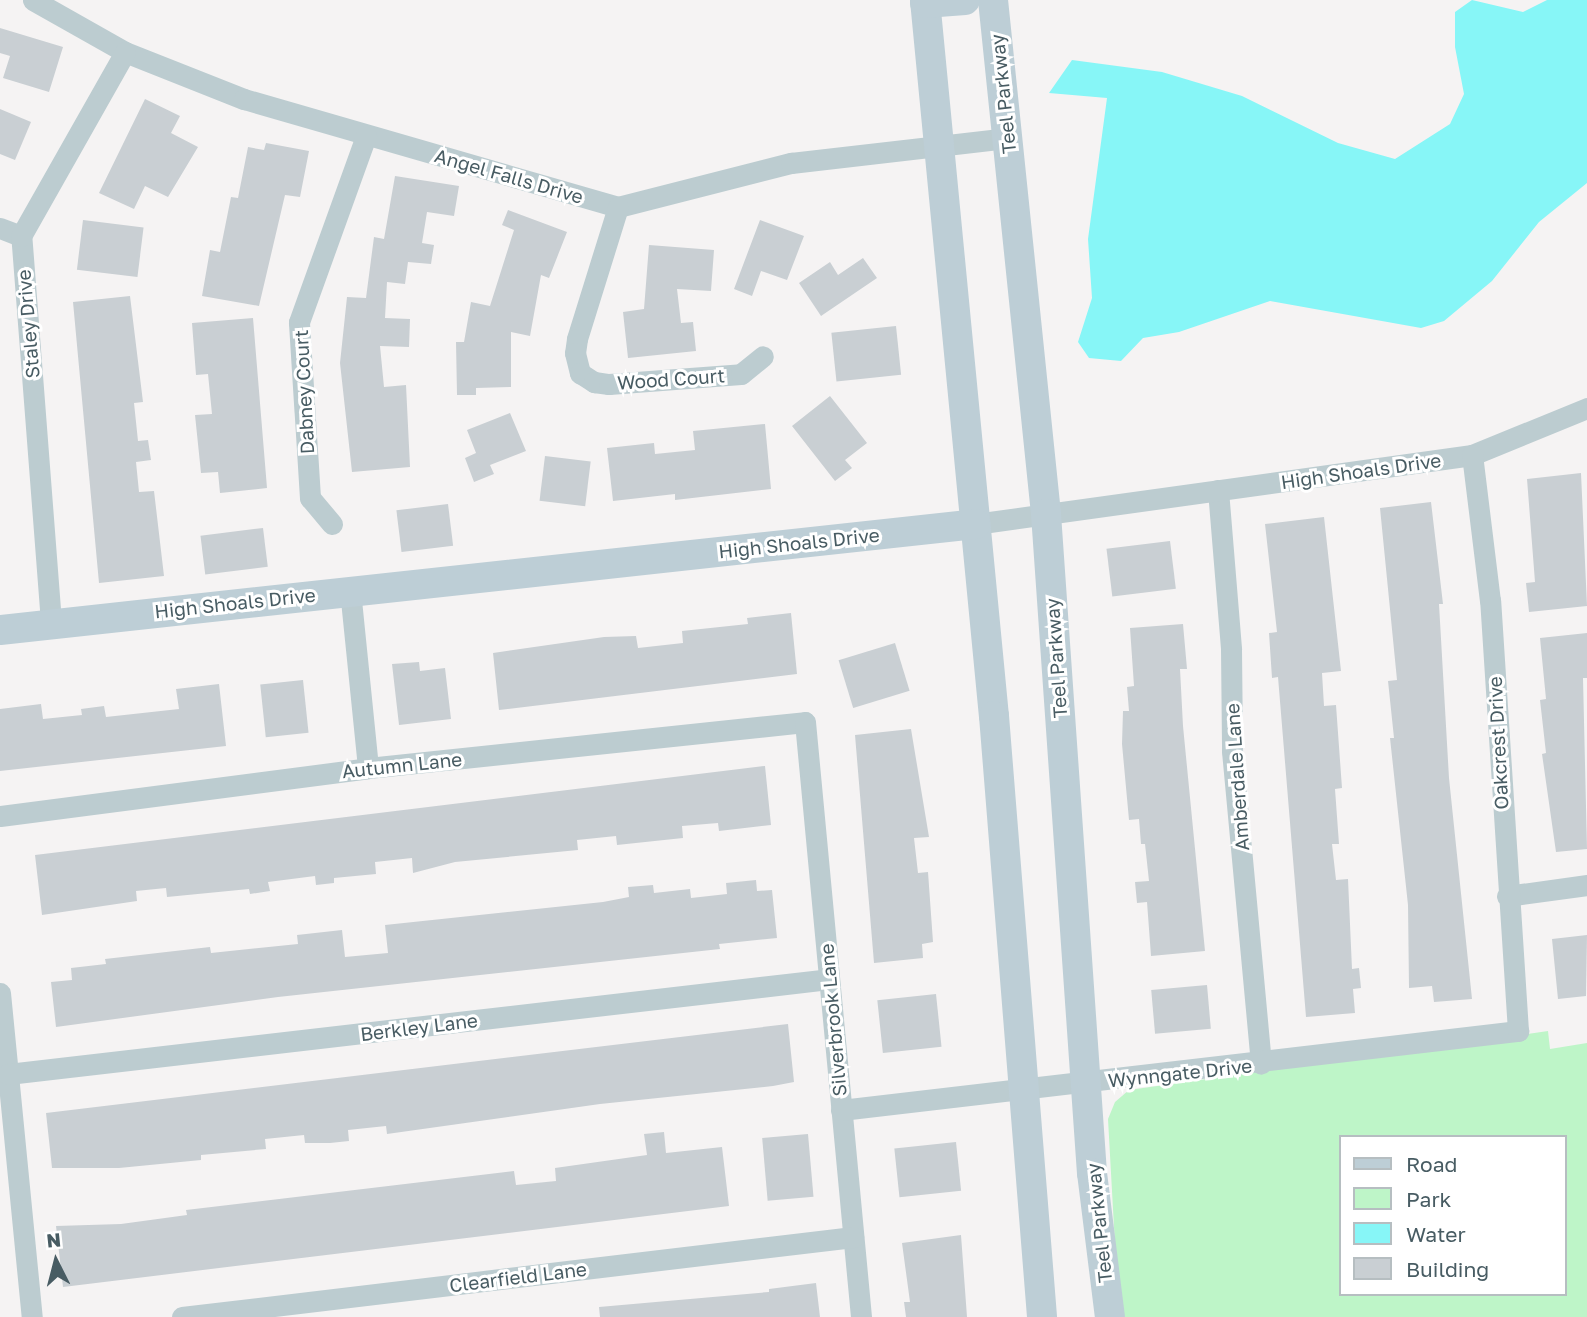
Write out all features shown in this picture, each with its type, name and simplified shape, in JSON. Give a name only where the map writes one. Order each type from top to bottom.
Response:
[{"type":"main road","points":[[965,0],[925,2],[975,524],[1041,1317]]},
{"type":"main road","name":"Teel Parkway","points":[[993,0],[1046,514],[1086,1083],[1110,1317]]},
{"type":"main road","name":"High Shoals Drive","points":[[0,630],[51,622],[975,524]]},
{"type":"street","name":"Angel Falls Drive","points":[[33,0],[125,52],[244,99],[618,207]]},
{"type":"street","points":[[0,228],[21,236],[125,52]]},
{"type":"street","name":"Dabney Court","points":[[332,524],[310,498],[299,322],[366,136]]},
{"type":"street","points":[[618,207],[791,163],[1007,138]]},
{"type":"street","name":"Wood Court","points":[[618,207],[577,339],[575,353],[580,373],[594,382],[609,384],[741,374],[764,356]]},
{"type":"street","name":"Staley Drive","points":[[21,236],[51,622]]},
{"type":"street","name":"High Shoals Drive","points":[[975,524],[1472,455],[1587,408]]},
{"type":"street","name":"Oakcrest Drive","points":[[1472,455],[1490,601],[1507,896],[1518,1031]]},
{"type":"street","name":"Amberdale Lane","points":[[1218,490],[1231,649],[1232,751],[1261,1063]]},
{"type":"street","points":[[350,590],[368,768]]},
{"type":"street","name":"Autumn Lane","points":[[0,816],[368,768],[805,722]]},
{"type":"street","name":"Silverbrook Lane","points":[[805,722],[861,1317]]},
{"type":"street","points":[[1507,896],[1587,885]]},
{"type":"street","name":"Berkley Lane","points":[[8,1074],[829,979]]},
{"type":"street","points":[[0,993],[32,1317]]},
{"type":"street","name":"Wynngate Drive","points":[[841,1110],[1024,1091],[1518,1031]]},
{"type":"street","name":"Clearfield Lane","points":[[182,1317],[853,1237]]},
{"type":"green space","points":[[1548,1031],[1550,1049],[1587,1043],[1587,1317],[1119,1317],[1108,1119],[1115,1102],[1129,1090]]},
{"type":"water","points":[[1472,0],[1523,12],[1547,0],[1587,0],[1587,183],[1539,222],[1492,281],[1444,321],[1421,328],[1270,301],[1179,332],[1143,338],[1121,361],[1089,358],[1078,342],[1092,298],[1088,239],[1107,98],[1049,93],[1072,60],[1162,72],[1242,96],[1338,143],[1395,159],[1450,124],[1464,94],[1455,47],[1455,12]]},
{"type":"building","points":[[0,28],[63,47],[49,92],[3,78],[10,56],[0,53]]},
{"type":"building","points":[[145,99],[180,116],[171,133],[198,147],[168,197],[145,186],[134,209],[99,193]]},
{"type":"building","points":[[0,109],[31,122],[15,160],[0,154]]},
{"type":"building","points":[[266,143],[309,151],[300,197],[285,195],[259,306],[202,296],[210,250],[220,252],[231,197],[238,198],[248,147],[264,150]]},
{"type":"building","points":[[395,176],[459,186],[454,216],[427,212],[422,243],[434,245],[431,264],[408,262],[405,284],[387,282],[385,318],[410,319],[409,347],[380,346],[384,387],[406,385],[410,467],[352,472],[340,363],[347,297],[366,298],[374,237],[384,239]]},
{"type":"building","points":[[508,210],[567,232],[549,278],[541,275],[530,336],[511,332],[511,387],[476,388],[476,395],[457,395],[456,342],[464,342],[471,302],[490,306],[514,230],[502,225]]},
{"type":"building","points":[[83,220],[144,227],[137,277],[77,270]]},
{"type":"building","points":[[760,220],[804,236],[787,280],[761,271],[752,296],[734,289]]},
{"type":"building","points":[[649,245],[714,250],[711,291],[677,289],[681,323],[693,322],[696,351],[628,358],[623,312],[644,309]]},
{"type":"building","points":[[863,258],[877,278],[821,316],[799,283],[830,262],[838,275]]},
{"type":"building","points":[[130,296],[143,402],[134,403],[138,441],[148,440],[151,460],[136,462],[139,492],[154,491],[164,576],[99,583],[73,302]]},
{"type":"building","points":[[253,318],[267,488],[220,493],[218,472],[201,473],[195,415],[212,414],[208,374],[196,375],[192,323]]},
{"type":"building","points":[[896,326],[901,375],[836,382],[831,333]]},
{"type":"building","points":[[830,396],[867,443],[845,460],[852,468],[835,481],[792,426]]},
{"type":"building","points":[[510,413],[526,451],[490,465],[494,474],[474,482],[465,458],[476,453],[467,430]]},
{"type":"building","points":[[765,424],[771,489],[675,500],[675,494],[613,501],[607,448],[654,443],[655,454],[695,450],[693,431]]},
{"type":"building","points":[[545,456],[591,462],[585,506],[540,501]]},
{"type":"building","points":[[1581,473],[1587,606],[1529,612],[1526,583],[1535,582],[1527,479]]},
{"type":"building","points":[[1431,502],[1443,604],[1439,604],[1449,778],[1472,999],[1434,1002],[1432,986],[1409,988],[1408,905],[1390,738],[1394,738],[1388,681],[1397,680],[1380,508]]},
{"type":"building","points":[[448,504],[453,546],[402,552],[396,510]]},
{"type":"building","points":[[1324,517],[1341,671],[1322,673],[1324,706],[1336,705],[1342,788],[1335,789],[1339,844],[1332,844],[1336,880],[1348,879],[1352,969],[1359,968],[1361,988],[1353,989],[1355,1013],[1306,1017],[1278,677],[1272,678],[1269,633],[1277,632],[1265,524]]},
{"type":"building","points":[[263,528],[268,567],[205,574],[200,536]]},
{"type":"building","points":[[1170,541],[1176,589],[1112,596],[1106,549]]},
{"type":"building","points":[[791,613],[797,674],[499,710],[493,653],[604,637],[636,636],[638,648],[683,643],[682,631],[748,624],[747,618]]},
{"type":"building","points":[[1183,624],[1187,669],[1180,669],[1183,726],[1205,951],[1151,956],[1147,902],[1137,903],[1135,882],[1149,881],[1145,844],[1141,844],[1139,819],[1129,820],[1122,744],[1123,711],[1129,711],[1127,687],[1134,686],[1130,628]]},
{"type":"building","points":[[1587,633],[1587,678],[1583,678],[1587,849],[1556,852],[1542,754],[1546,753],[1540,700],[1546,699],[1540,638]]},
{"type":"building","points":[[895,643],[910,691],[853,708],[839,660]]},
{"type":"building","points":[[419,662],[420,671],[445,668],[451,719],[399,725],[392,664]]},
{"type":"building","points":[[303,680],[309,733],[266,737],[260,684]]},
{"type":"building","points":[[219,684],[226,746],[0,771],[0,709],[41,704],[43,719],[82,715],[81,709],[104,706],[106,717],[179,709],[176,689]]},
{"type":"building","points":[[911,729],[929,837],[914,838],[918,873],[928,872],[933,942],[922,944],[923,958],[874,963],[855,735]]},
{"type":"building","points":[[765,766],[771,825],[719,831],[718,823],[682,826],[683,838],[617,845],[616,836],[577,840],[578,850],[455,862],[413,873],[412,858],[375,862],[376,874],[334,878],[334,883],[316,885],[315,876],[268,882],[270,891],[250,894],[249,889],[167,897],[166,888],[136,891],[137,901],[42,915],[35,855]]},
{"type":"building","points":[[756,880],[757,891],[772,890],[777,938],[719,944],[720,949],[278,997],[56,1027],[51,982],[72,980],[71,968],[106,964],[105,959],[210,947],[211,953],[298,944],[297,935],[342,930],[345,957],[388,953],[385,925],[603,902],[629,897],[628,887],[653,885],[654,893],[690,889],[691,898],[727,894],[726,883]]},
{"type":"building","points":[[1587,935],[1586,996],[1558,999],[1552,939]]},
{"type":"building","points":[[1207,985],[1211,1029],[1155,1034],[1151,990]]},
{"type":"building","points":[[936,994],[942,1047],[883,1053],[877,1000]]},
{"type":"building","points":[[788,1024],[794,1082],[600,1104],[387,1134],[386,1126],[348,1130],[349,1141],[305,1143],[304,1135],[265,1139],[266,1149],[201,1155],[201,1160],[119,1168],[52,1168],[46,1113]]},
{"type":"building","points":[[664,1132],[666,1153],[722,1147],[729,1206],[63,1287],[56,1226],[121,1224],[187,1215],[186,1210],[514,1171],[516,1185],[556,1181],[555,1168],[647,1155],[644,1134]]},
{"type":"building","points":[[808,1134],[813,1197],[768,1201],[762,1138]]},
{"type":"building","points":[[956,1142],[961,1191],[899,1197],[894,1148]]},
{"type":"building","points":[[961,1235],[967,1317],[906,1317],[904,1302],[910,1302],[902,1243]]},
{"type":"building","points":[[816,1283],[820,1317],[600,1317],[599,1307],[769,1292],[769,1289]]}]
